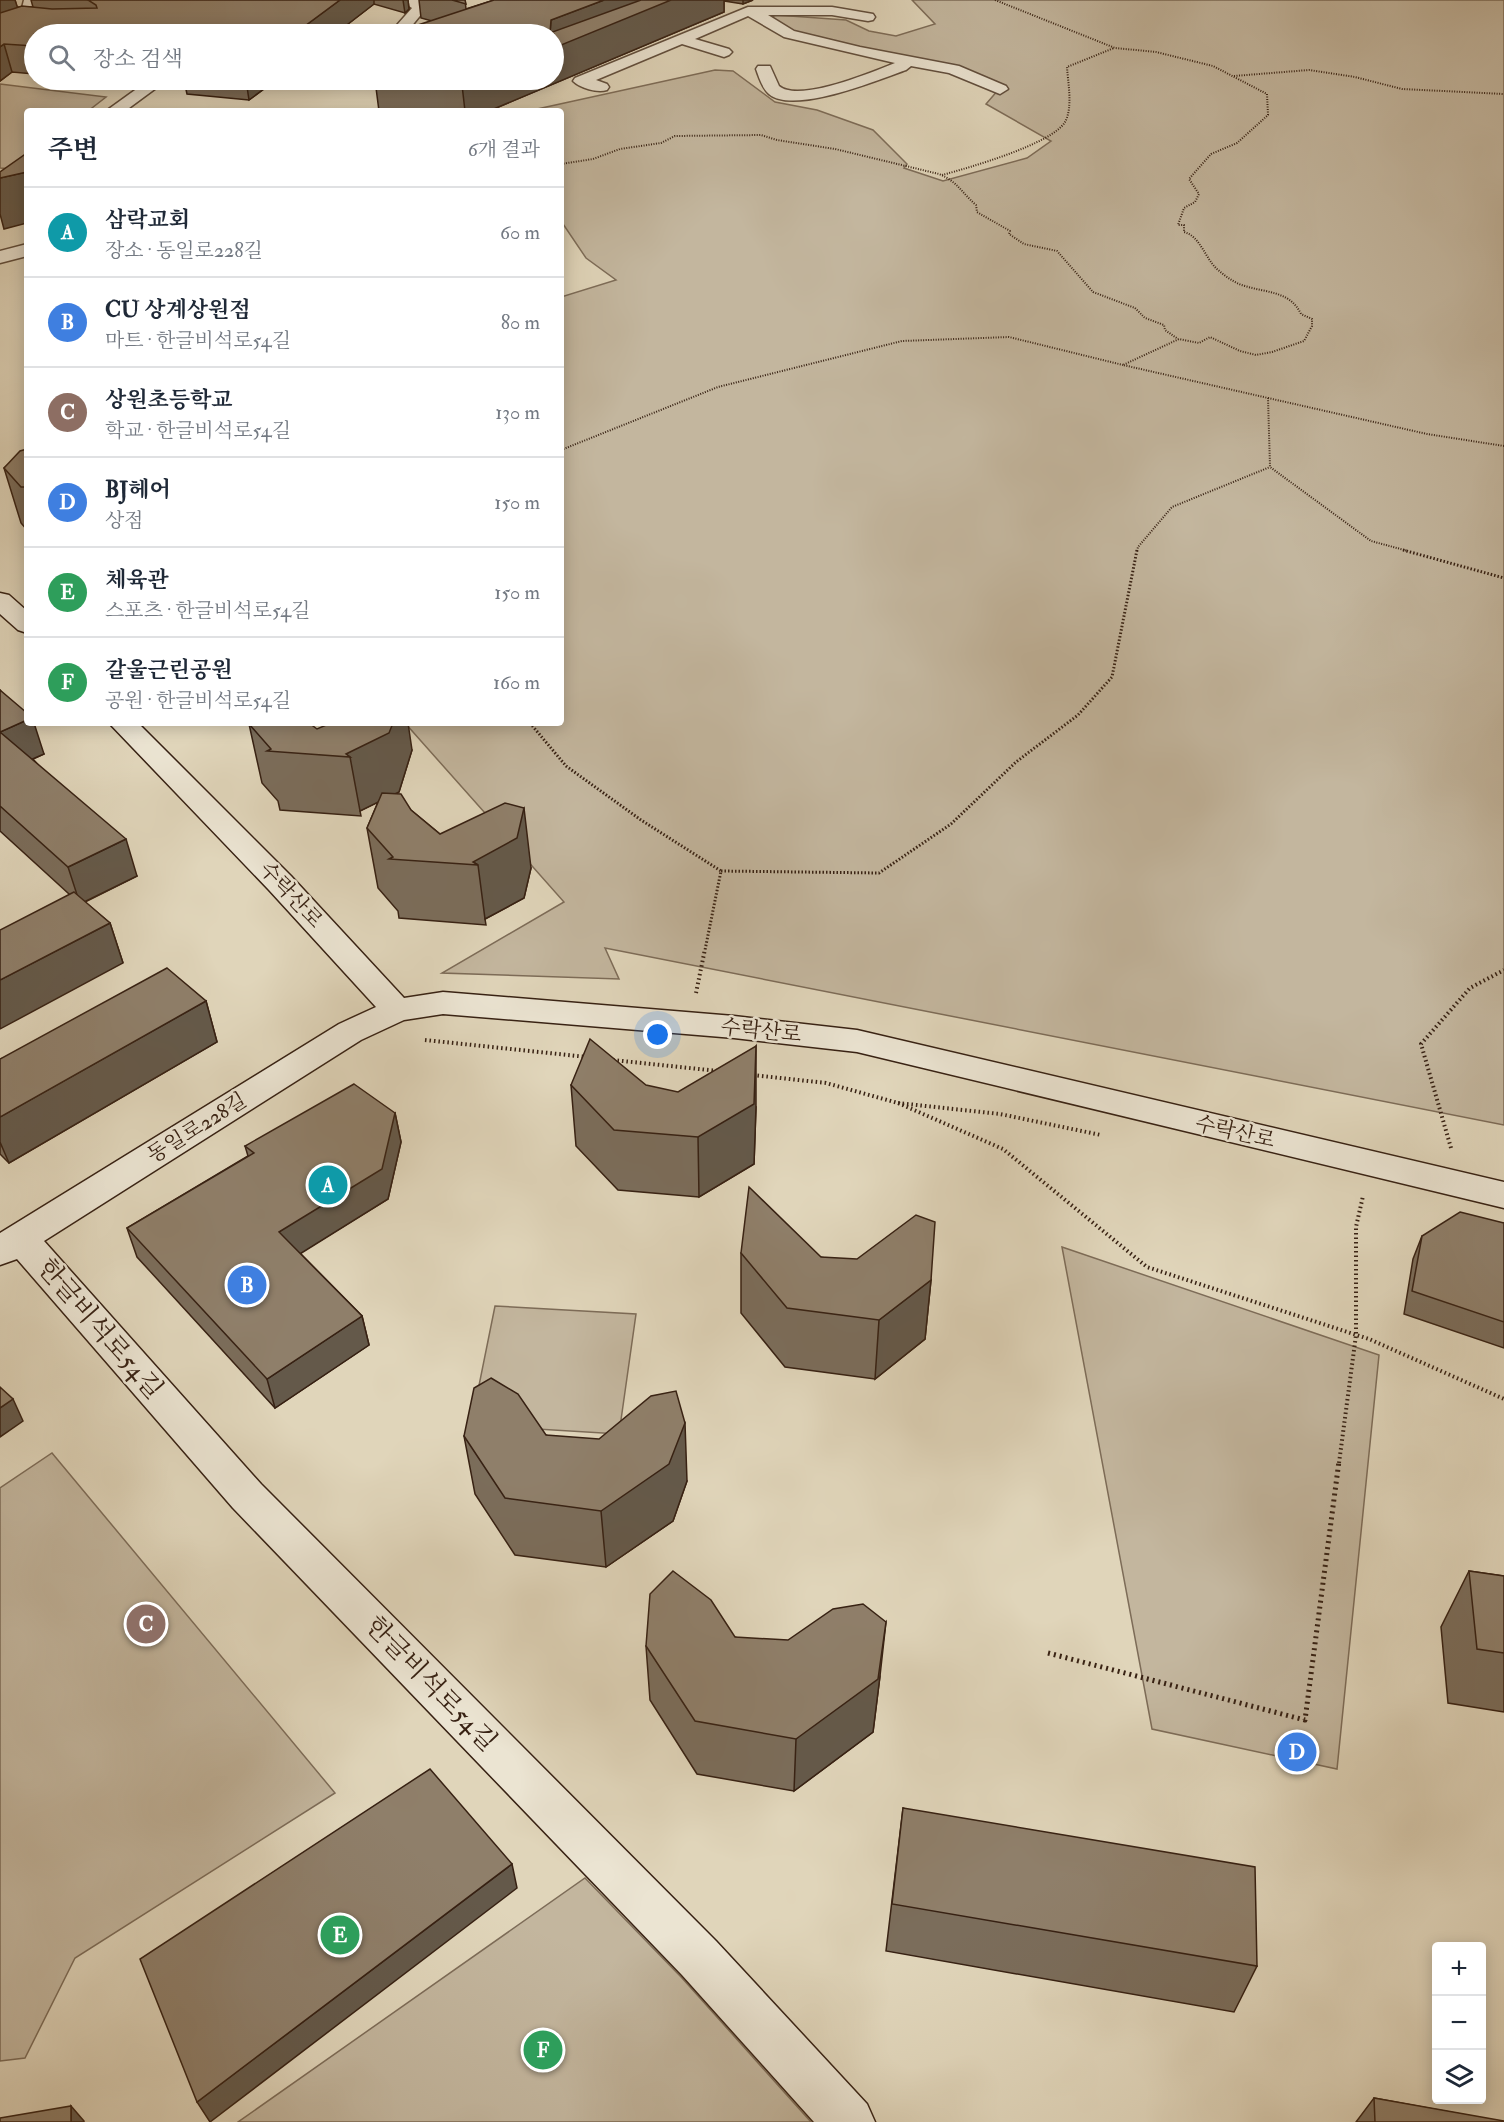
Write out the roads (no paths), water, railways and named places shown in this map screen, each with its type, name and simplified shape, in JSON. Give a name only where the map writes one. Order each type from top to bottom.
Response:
[{"type":"street","points":[[29,24],[31,0]]},
{"type":"street","points":[[406,0],[421,6],[406,24]]},
{"type":"street","points":[[718,4],[748,10],[832,11],[868,17]]},
{"type":"street","points":[[601,87],[581,81],[748,10]]},
{"type":"street","points":[[748,10],[789,34],[860,52],[911,59],[954,69],[1000,89]]},
{"type":"street","points":[[0,36],[24,29]]},
{"type":"street","points":[[680,39],[724,52]]},
{"type":"street","points":[[764,69],[773,89],[778,93],[819,94],[900,67],[911,59]]},
{"type":"street","points":[[623,64],[646,72]]},
{"type":"street","points":[[118,108],[144,90]]},
{"type":"street","points":[[0,257],[24,251]]},
{"type":"street","points":[[0,600],[24,623]]},
{"type":"street","name":"수락산로","points":[[126,726],[280,883],[397,1010],[443,1003],[856,1041],[1504,1195]]},
{"type":"street","name":"동일로228길","points":[[10,1245],[350,1032],[397,1010]]},
{"type":"street","name":"한글비석로54길","points":[[10,1245],[247,1496],[699,1958],[849,2122]]},
{"type":"place","name":"삼락교회","points":[[328,1185]]},
{"type":"place","name":"CU 상계상원점","points":[[247,1285]]},
{"type":"place","name":"상원초등학교","points":[[146,1624]]},
{"type":"place","name":"BJ헤어","points":[[1297,1752]]},
{"type":"place","name":"체육관","points":[[340,1935]]},
{"type":"place","name":"갈울근린공원","points":[[543,2050]]}]
